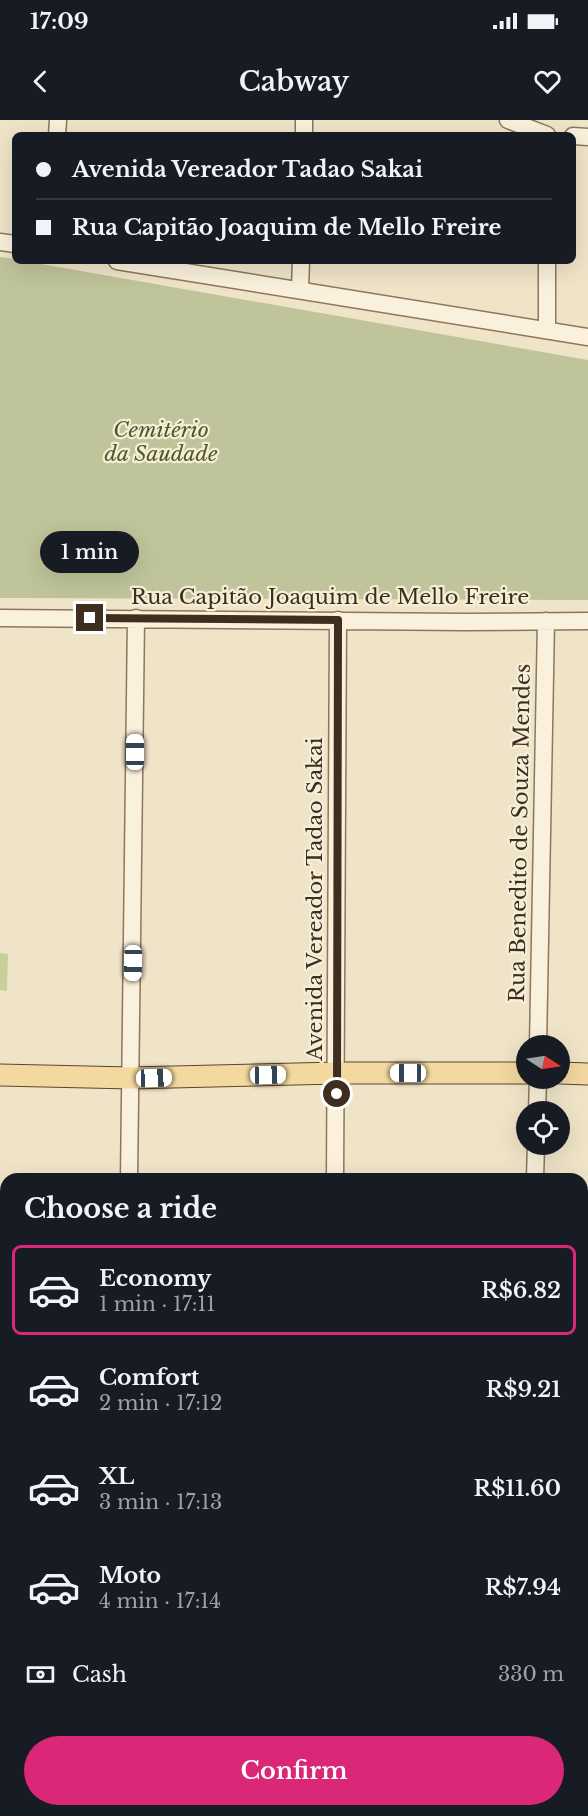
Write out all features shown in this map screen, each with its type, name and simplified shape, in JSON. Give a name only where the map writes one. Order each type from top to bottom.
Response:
[{"type":"main road","points":[[0,1075],[131,1078],[337,1073],[516,1073]]},
{"type":"main road","points":[[570,1074],[588,1074]]},
{"type":"street","points":[[507,120],[539,132]]},
{"type":"street","points":[[136,264],[588,337]]},
{"type":"street","points":[[300,290],[301,264]]},
{"type":"street","points":[[547,264],[548,330]]},
{"type":"street","name":"Rua Capitão Joaquim de Mello Freire","points":[[0,618],[588,621]]},
{"type":"street","points":[[129,1173],[136,618]]},
{"type":"street","name":"Avenida Vereador Tadao Sakai","points":[[335,1173],[338,620]]},
{"type":"street","name":"Rua Benedito de Souza Mendes","points":[[538,1035],[546,621]]},
{"type":"street","points":[[535,1173],[536,1155]]},
{"type":"green space","name":"Cemitério da Saudade","points":[[0,257],[12,259],[12,264],[41,264],[588,360],[588,600],[0,598]]},
{"type":"green space","points":[[0,953],[8,954],[7,991],[0,990]]},
{"type":"route","points":[[90,618],[338,620],[337,1094]]}]
